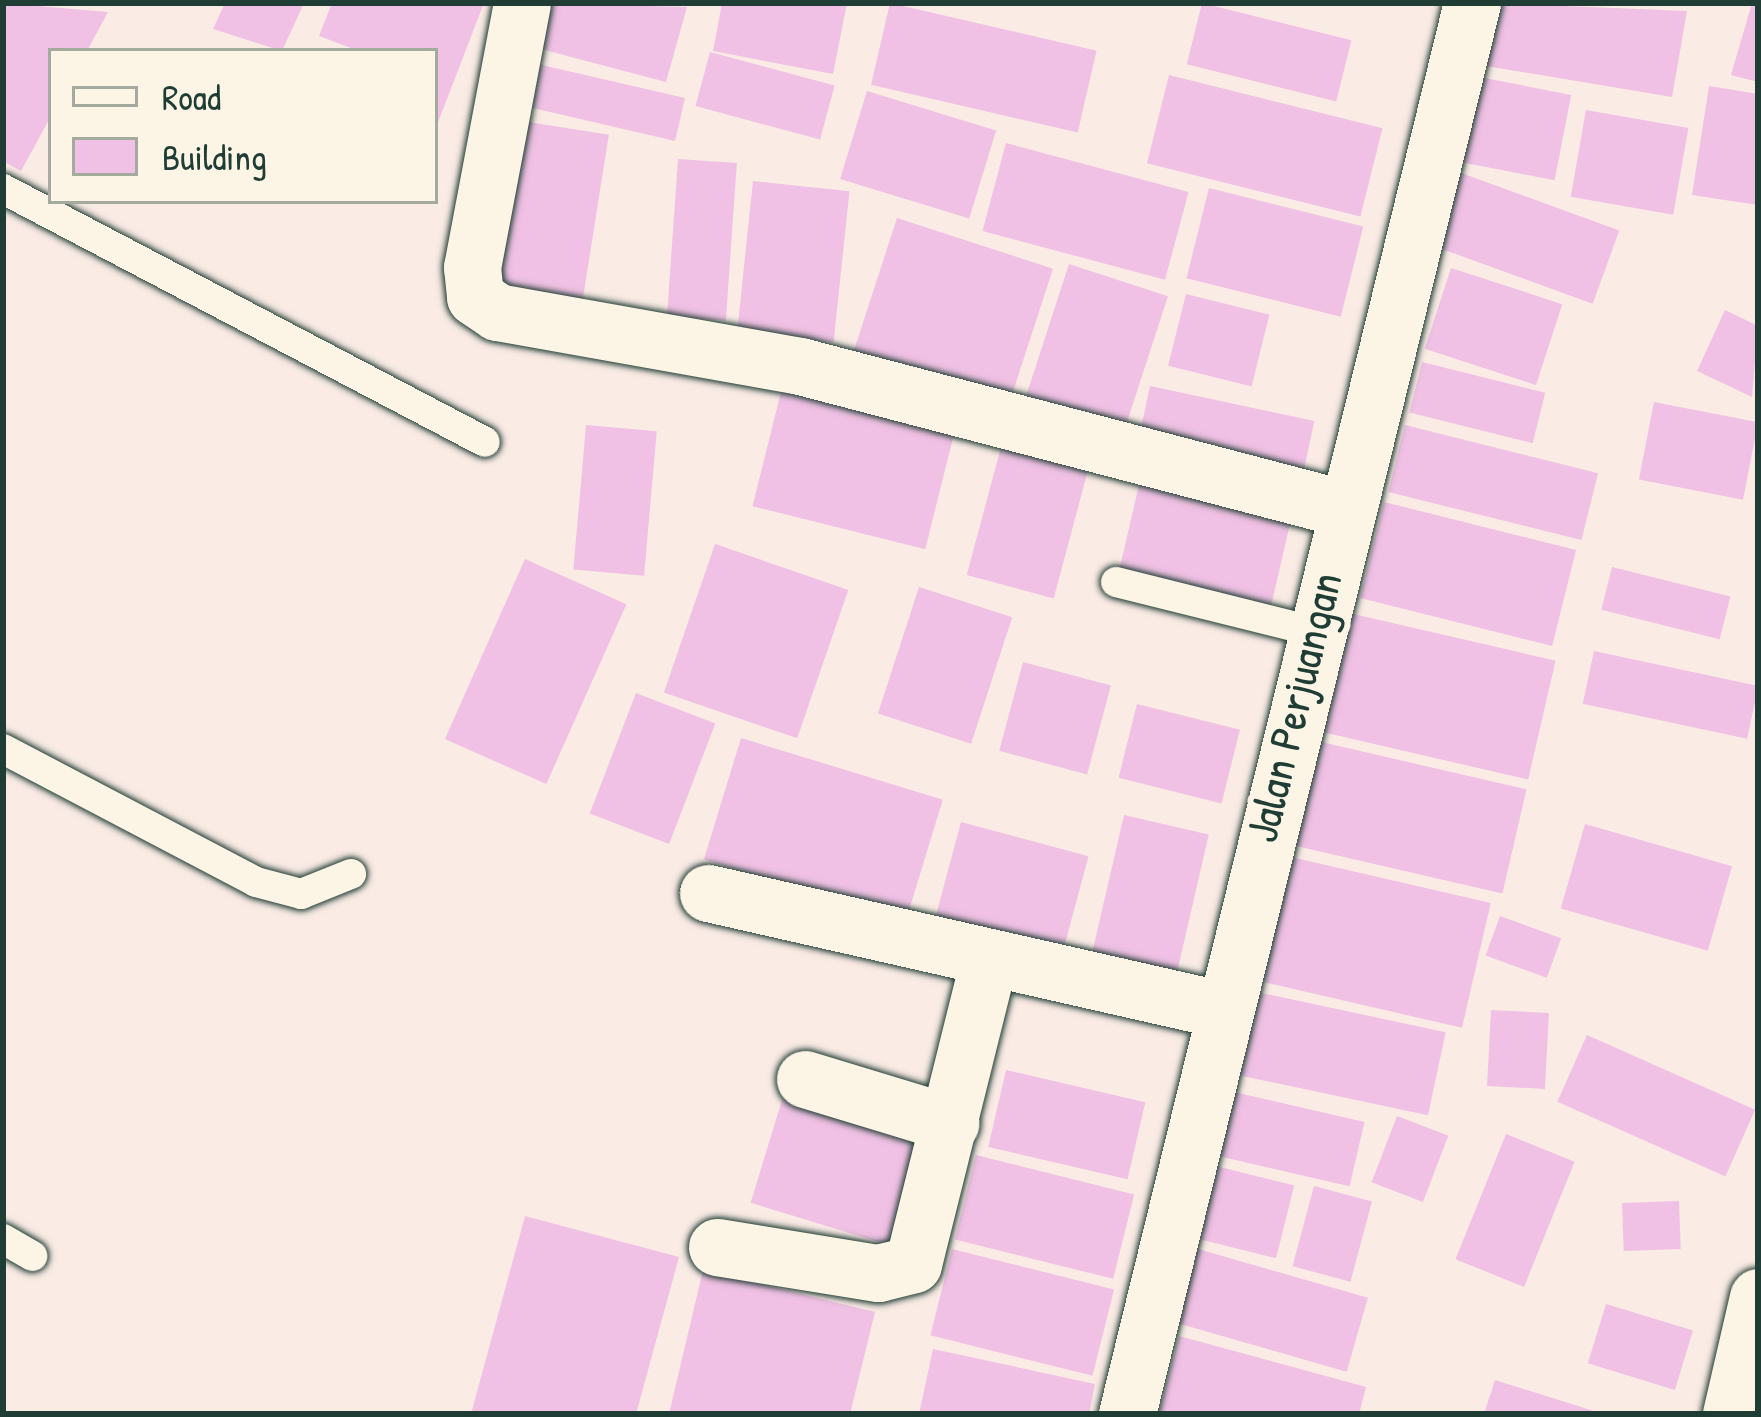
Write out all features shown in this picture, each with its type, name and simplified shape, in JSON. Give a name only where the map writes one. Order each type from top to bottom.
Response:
[{"type":"street","points":[[522,3],[472,266],[475,297],[496,313],[800,366],[1342,508]]},
{"type":"street","name":"Jalan Perjuangan","points":[[1127,1414],[1219,1009],[1472,3]]},
{"type":"street","points":[[708,893],[1219,1009]]},
{"type":"street","points":[[717,1247],[905,1269],[950,1123],[989,959]]},
{"type":"street","points":[[805,1078],[950,1123]]},
{"type":"street","points":[[1731,1414],[1758,1298]]},
{"type":"lane","points":[[3,189],[485,442]]},
{"type":"lane","points":[[1116,581],[1312,631]]},
{"type":"lane","points":[[3,749],[256,882],[301,894],[351,874]]},
{"type":"lane","points":[[3,1239],[33,1256]]},
{"type":"building","points":[[3,3],[108,12],[89,48],[48,48],[48,122],[21,171],[3,161]]},
{"type":"building","points":[[225,3],[304,3],[283,48],[213,29]]},
{"type":"building","points":[[332,3],[484,3],[438,122],[438,48],[351,48],[319,36]]},
{"type":"building","points":[[549,3],[687,7],[666,82],[537,48]]},
{"type":"building","points":[[722,3],[847,3],[833,74],[713,51]]},
{"type":"building","points":[[890,3],[1097,51],[1078,133],[871,85]]},
{"type":"building","points":[[1202,3],[1351,40],[1336,101],[1187,64]]},
{"type":"building","points":[[1497,3],[1687,11],[1672,97],[1486,66]]},
{"type":"building","points":[[1752,3],[1758,4],[1758,82],[1731,75]]},
{"type":"building","points":[[710,52],[835,85],[820,139],[696,106]]},
{"type":"building","points":[[533,63],[685,98],[675,141],[523,106]]},
{"type":"building","points":[[1169,75],[1382,128],[1360,217],[1147,163]]},
{"type":"building","points":[[1474,76],[1571,95],[1555,180],[1457,161]]},
{"type":"building","points":[[1709,86],[1758,94],[1758,205],[1692,195]]},
{"type":"building","points":[[867,91],[996,130],[969,218],[840,179]]},
{"type":"building","points":[[1586,110],[1688,128],[1673,215],[1571,197]]},
{"type":"building","points":[[516,120],[609,135],[581,308],[489,293]]},
{"type":"building","points":[[1006,143],[1189,192],[1165,280],[982,231]]},
{"type":"building","points":[[678,159],[737,163],[726,321],[667,317]]},
{"type":"building","points":[[1453,170],[1619,231],[1593,304],[1426,243]]},
{"type":"building","points":[[753,181],[849,191],[834,342],[737,332]]},
{"type":"building","points":[[1209,188],[1363,226],[1341,317],[1187,278]]},
{"type":"building","points":[[897,218],[1053,269],[1009,405],[853,354]]},
{"type":"building","points":[[1069,264],[1168,296],[1121,440],[1022,408]]},
{"type":"building","points":[[1451,268],[1562,304],[1536,385],[1425,349]]},
{"type":"building","points":[[1186,294],[1269,315],[1252,387],[1168,366]]},
{"type":"building","points":[[1725,310],[1758,326],[1752,397],[1697,371]]},
{"type":"building","points":[[1422,362],[1545,393],[1533,443],[1409,412]]},
{"type":"building","points":[[783,384],[956,427],[925,549],[753,506]]},
{"type":"building","points":[[1150,386],[1314,421],[1301,484],[1137,449]]},
{"type":"building","points":[[1654,402],[1758,422],[1743,500],[1639,480]]},
{"type":"building","points":[[586,425],[657,431],[644,576],[573,569]]},
{"type":"building","points":[[1405,425],[1598,473],[1581,540],[1388,492]]},
{"type":"building","points":[[1004,436],[1091,459],[1054,598],[967,575]]},
{"type":"building","points":[[1141,476],[1293,511],[1271,606],[1119,571]]},
{"type":"building","points":[[1384,502],[1576,550],[1552,646],[1360,598]]},
{"type":"building","points":[[715,544],[848,590],[797,738],[664,692]]},
{"type":"building","points":[[525,559],[626,604],[546,784],[445,739]]},
{"type":"building","points":[[1612,567],[1730,597],[1720,639],[1601,610]]},
{"type":"building","points":[[919,587],[1012,617],[971,744],[878,713]]},
{"type":"building","points":[[1349,613],[1556,661],[1528,780],[1322,732]]},
{"type":"building","points":[[1594,651],[1758,686],[1747,739],[1583,704]]},
{"type":"building","points":[[1023,662],[1111,686],[1087,774],[999,751]]},
{"type":"building","points":[[636,693],[715,723],[669,844],[590,813]]},
{"type":"building","points":[[1137,704],[1240,730],[1221,803],[1119,778]]},
{"type":"building","points":[[741,738],[943,800],[906,921],[704,859]]},
{"type":"building","points":[[1317,741],[1526,789],[1502,894],[1293,845]]},
{"type":"building","points":[[1124,815],[1209,835],[1176,975],[1092,955]]},
{"type":"building","points":[[961,822],[1089,856],[1063,951],[936,917]]},
{"type":"building","points":[[1585,824],[1732,866],[1708,951],[1561,909]]},
{"type":"building","points":[[1291,857],[1491,903],[1462,1028],[1262,982]]},
{"type":"building","points":[[1500,916],[1561,938],[1547,978],[1486,955]]},
{"type":"building","points":[[1252,991],[1446,1032],[1428,1115],[1234,1074]]},
{"type":"building","points":[[1491,1010],[1549,1013],[1545,1089],[1487,1086]]},
{"type":"building","points":[[1587,1035],[1755,1110],[1725,1177],[1557,1102]]},
{"type":"building","points":[[1006,1070],[1145,1102],[1128,1179],[988,1147]]},
{"type":"building","points":[[786,1087],[926,1130],[890,1245],[751,1203]]},
{"type":"building","points":[[1230,1091],[1364,1122],[1350,1186],[1215,1155]]},
{"type":"building","points":[[1397,1116],[1448,1136],[1423,1202],[1372,1182]]},
{"type":"building","points":[[1506,1134],[1575,1162],[1524,1287],[1455,1259]]},
{"type":"building","points":[[976,1155],[1134,1194],[1113,1279],[955,1239]]},
{"type":"building","points":[[1204,1163],[1294,1185],[1276,1258],[1186,1236]]},
{"type":"building","points":[[1314,1186],[1372,1202],[1350,1282],[1293,1266]]},
{"type":"building","points":[[1679,1201],[1681,1249],[1624,1251],[1622,1203]]},
{"type":"building","points":[[525,1216],[679,1257],[636,1414],[471,1414]]},
{"type":"building","points":[[1191,1247],[1368,1298],[1347,1372],[1170,1321]]},
{"type":"building","points":[[952,1249],[1114,1289],[1093,1376],[930,1335]]},
{"type":"building","points":[[703,1270],[875,1312],[850,1414],[669,1414]]},
{"type":"building","points":[[1606,1304],[1693,1331],[1675,1390],[1588,1363]]},
{"type":"building","points":[[1179,1336],[1366,1387],[1359,1414],[1159,1414]]},
{"type":"building","points":[[933,1349],[1095,1384],[1089,1414],[919,1414]]},
{"type":"building","points":[[1495,1380],[1600,1413],[1600,1414],[1484,1414]]}]
